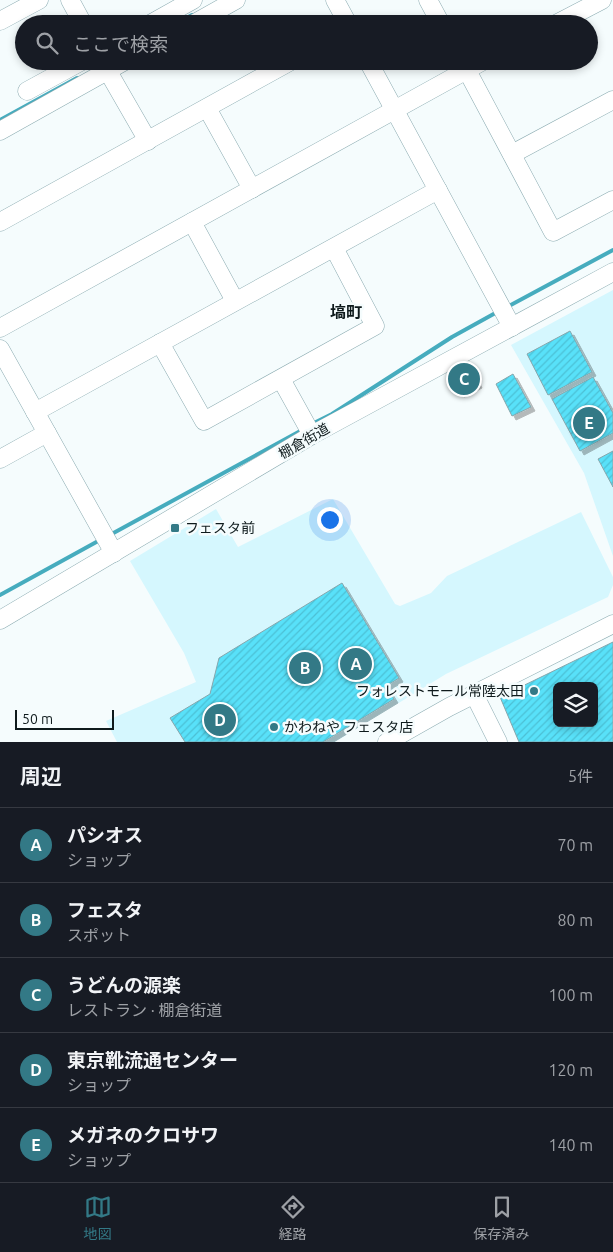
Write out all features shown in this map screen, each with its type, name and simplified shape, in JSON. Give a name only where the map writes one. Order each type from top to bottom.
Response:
[{"type":"street","points":[[0,21],[39,0]]},
{"type":"street","points":[[70,0],[78,15]]},
{"type":"street","points":[[166,15],[193,0]]},
{"type":"street","points":[[209,15],[236,0]]},
{"type":"street","points":[[335,0],[343,15]]},
{"type":"street","points":[[428,0],[436,15]]},
{"type":"street","points":[[573,15],[602,0]]},
{"type":"street","points":[[27,92],[66,70]]},
{"type":"street","points":[[0,131],[99,70]]},
{"type":"street","points":[[107,70],[148,141]]},
{"type":"street","points":[[0,222],[275,70]]},
{"type":"street","points":[[373,70],[512,327]]},
{"type":"street","points":[[0,328],[395,111],[458,70]]},
{"type":"street","points":[[466,70],[554,232],[613,200]]},
{"type":"street","points":[[512,154],[613,100]]},
{"type":"street","points":[[208,108],[252,189]]},
{"type":"street","points":[[35,412],[438,190]]},
{"type":"street","points":[[192,222],[235,301]]},
{"type":"street","points":[[160,343],[204,421],[281,379],[375,326],[334,248]]},
{"type":"street","name":"棚倉街道","points":[[0,620],[312,435],[613,272]]},
{"type":"street","points":[[0,349],[114,553]]},
{"type":"street","points":[[281,379],[312,435]]},
{"type":"street","points":[[0,459],[46,433]]},
{"type":"street","points":[[387,742],[474,694],[613,624]]},
{"type":"street","points":[[474,694],[498,742]]},
{"type":"shaded area","points":[[613,290],[613,556],[584,473],[511,345]]},
{"type":"shaded area","points":[[333,499],[395,604],[400,606],[431,593],[447,576],[581,512],[613,577],[613,585],[608,597],[446,674],[335,742],[117,742],[106,721],[196,682],[184,653],[130,561],[216,509],[238,547]]},
{"type":"building","points":[[570,331],[592,372],[548,395],[527,354]]},
{"type":"building","points":[[468,364],[478,384],[460,393],[450,374]]},
{"type":"building","points":[[513,374],[531,407],[512,416],[496,384]]},
{"type":"building","points":[[593,377],[613,413],[613,433],[580,451],[552,399]]},
{"type":"building","points":[[613,451],[613,487],[598,459]]},
{"type":"building","points":[[342,583],[399,678],[386,686],[394,699],[323,742],[185,742],[170,718],[210,694],[219,658]]},
{"type":"building","name":"フォレストモール常陸太田","points":[[613,642],[613,742],[519,742],[500,697]]},
{"type":"waterway","points":[[0,120],[77,78]]},
{"type":"waterway","points":[[507,307],[613,250]]},
{"type":"waterway","points":[[312,424],[332,414],[452,337],[499,311]]},
{"type":"waterway","points":[[108,536],[304,429]]},
{"type":"waterway","points":[[0,595],[100,540]]},
{"type":"place","name":"うどんの源楽","points":[[464,379]]},
{"type":"place","name":"メガネのクロサワ","points":[[589,423]]},
{"type":"place","name":"フェスタ前","points":[[175,528]]},
{"type":"place","name":"パシオス","points":[[356,664]]},
{"type":"place","name":"フェスタ","points":[[305,668]]},
{"type":"place","name":"フォレストモール常陸太田","points":[[534,691]]},
{"type":"place","name":"東京靴流通センター","points":[[220,720]]},
{"type":"place","name":"かわねや フェスタ店","points":[[274,727]]},
{"type":"district","name":"塙町","points":[[346,312]]}]
